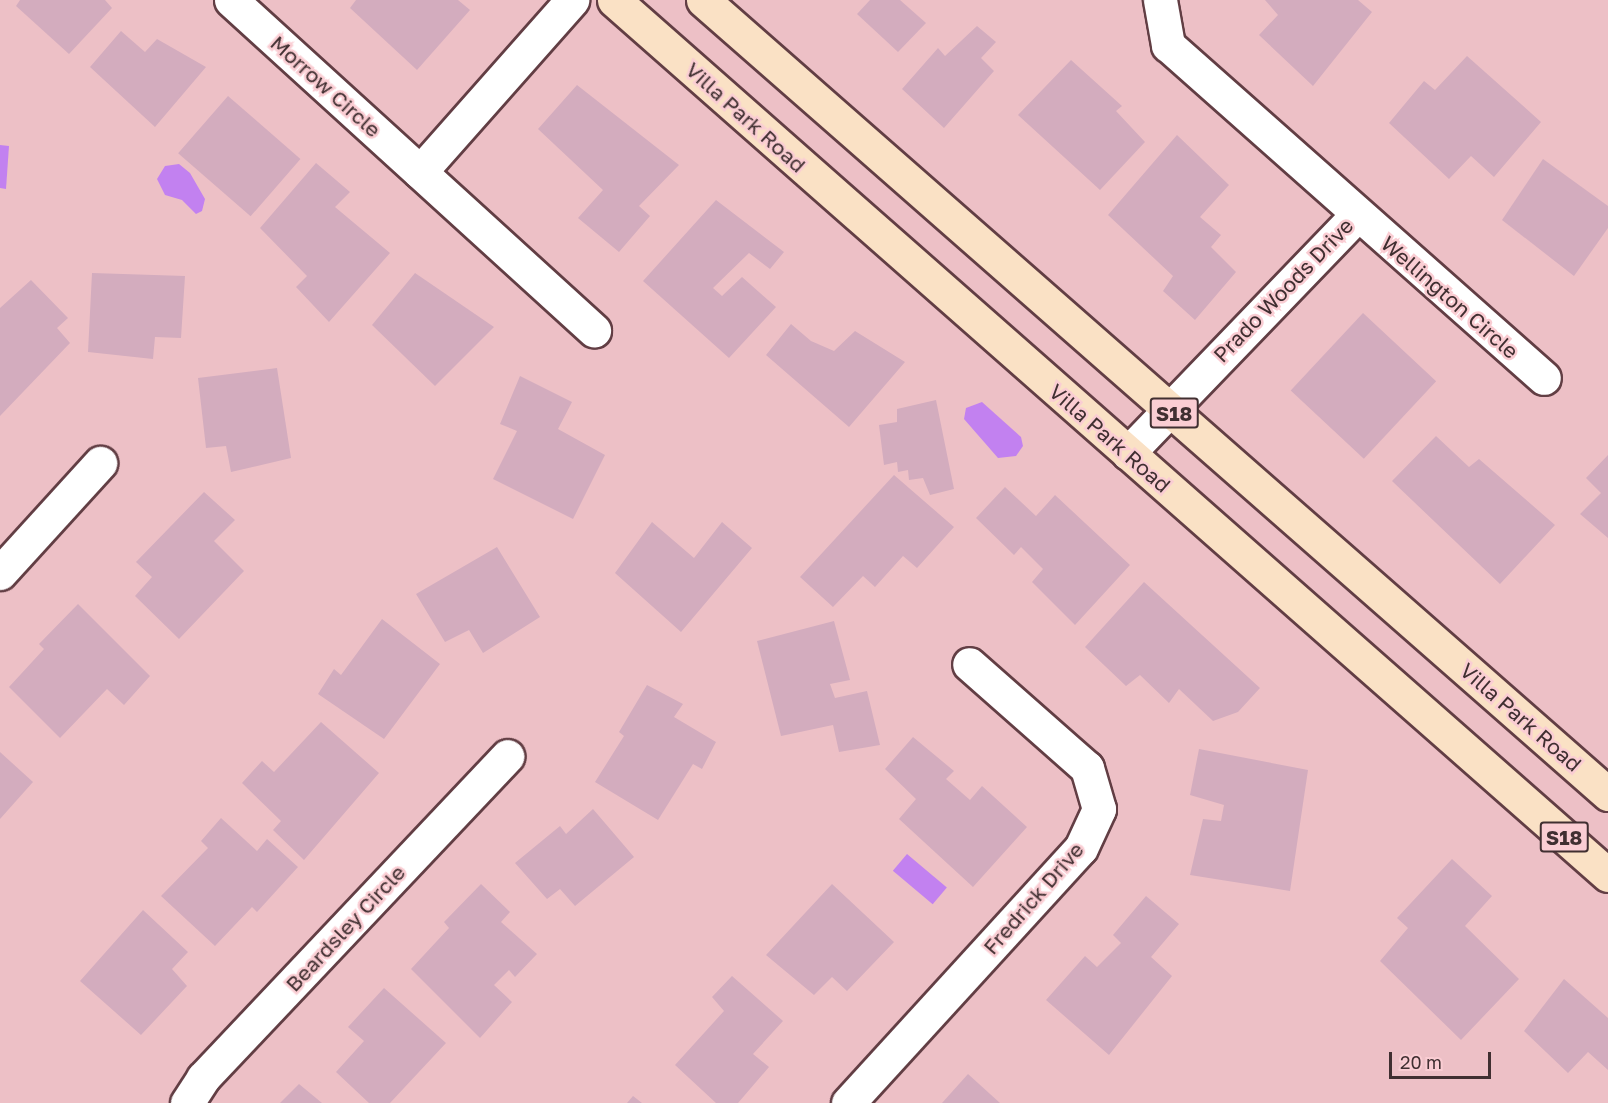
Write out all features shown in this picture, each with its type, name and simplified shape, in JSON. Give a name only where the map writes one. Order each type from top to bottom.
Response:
[{"type":"main road","name":"Villa Park Road","points":[[614,0],[1608,875]]},
{"type":"main road","name":"Villa Park Road","points":[[703,0],[1608,794]]},
{"type":"street","name":"Morrow Circle","points":[[231,0],[594,330]]},
{"type":"street","points":[[420,172],[572,0]]},
{"type":"street","name":"Prado Woods Drive","points":[[1128,453],[1357,215],[1168,45],[1160,0]]},
{"type":"street","name":"Wellington Circle","points":[[1357,215],[1544,378]]},
{"type":"street","points":[[0,573],[100,464]]},
{"type":"street","name":"Fredrick Drive","points":[[848,1103],[1081,848],[1099,809],[1087,768],[969,664]]},
{"type":"street","name":"Beardsley Circle","points":[[187,1103],[203,1078],[507,756]]},
{"type":"shaded area","points":[[0,145],[9,146],[6,189],[0,188]]},
{"type":"shaded area","points":[[179,164],[190,173],[205,199],[202,211],[196,214],[182,200],[165,195],[157,179],[165,166]]},
{"type":"shaded area","points":[[982,402],[1021,437],[1023,446],[1016,456],[998,458],[964,419],[966,408]]},
{"type":"shaded area","points":[[907,854],[947,887],[933,904],[893,871]]},
{"type":"building","points":[[20,0],[105,0],[112,8],[69,54],[16,6]]},
{"type":"building","points":[[356,0],[458,0],[470,10],[417,70],[350,8]]},
{"type":"building","points":[[870,0],[900,0],[926,23],[898,52],[857,14]]},
{"type":"building","points":[[1265,0],[1358,0],[1372,12],[1313,86],[1259,35],[1278,15]]},
{"type":"building","points":[[977,26],[996,42],[981,58],[994,71],[944,128],[902,89],[938,48],[945,56]]},
{"type":"building","points":[[121,31],[145,52],[157,39],[206,67],[155,127],[90,67]]},
{"type":"building","points":[[1467,56],[1541,122],[1494,177],[1471,156],[1449,179],[1389,123],[1424,81],[1435,90]]},
{"type":"building","points":[[1071,60],[1122,106],[1116,111],[1145,142],[1100,190],[1018,115]]},
{"type":"building","points":[[577,85],[679,165],[639,206],[650,216],[619,252],[578,218],[603,190],[538,129]]},
{"type":"building","points":[[228,96],[300,159],[251,216],[178,153]]},
{"type":"building","points":[[1177,135],[1229,185],[1200,217],[1221,235],[1211,247],[1236,272],[1195,320],[1163,291],[1173,276],[1108,215]]},
{"type":"building","points":[[1543,159],[1608,206],[1608,228],[1574,276],[1502,220]]},
{"type":"building","points":[[316,163],[350,192],[335,207],[390,253],[329,322],[296,287],[307,276],[260,228]]},
{"type":"building","points":[[716,200],[784,252],[770,269],[749,253],[713,288],[722,296],[742,277],[776,307],[729,358],[643,281]]},
{"type":"building","points":[[92,273],[185,276],[181,338],[155,337],[153,359],[88,352]]},
{"type":"building","points":[[415,273],[494,327],[435,386],[372,325]]},
{"type":"building","points":[[31,280],[68,318],[57,328],[70,343],[0,416],[0,308]]},
{"type":"building","points":[[1363,313],[1436,381],[1364,459],[1291,391]]},
{"type":"building","points":[[791,324],[811,341],[834,351],[855,331],[905,362],[849,427],[766,355]]},
{"type":"building","points":[[277,368],[291,458],[231,472],[226,446],[206,448],[198,378]]},
{"type":"building","points":[[520,376],[572,402],[558,429],[605,455],[573,519],[493,479],[517,431],[500,424]]},
{"type":"building","points":[[936,400],[954,489],[930,495],[923,478],[909,480],[908,470],[898,472],[897,462],[884,465],[879,425],[897,422],[897,409]]},
{"type":"building","points":[[1436,436],[1469,467],[1479,459],[1555,525],[1500,584],[1392,481]]},
{"type":"building","points":[[1608,455],[1608,538],[1580,514],[1601,493],[1586,478]]},
{"type":"building","points":[[894,475],[954,527],[917,568],[903,556],[875,587],[863,576],[833,607],[800,577]]},
{"type":"building","points":[[1005,487],[1036,516],[1055,495],[1130,565],[1075,625],[1032,582],[1043,569],[1021,547],[1014,555],[976,518]]},
{"type":"building","points":[[204,492],[235,520],[214,541],[244,571],[179,639],[135,596],[152,577],[136,562]]},
{"type":"building","points":[[652,522],[694,558],[722,522],[752,548],[681,632],[615,573]]},
{"type":"building","points":[[497,547],[540,617],[483,653],[469,630],[445,642],[416,594]]},
{"type":"building","points":[[1144,582],[1260,688],[1238,712],[1213,721],[1179,689],[1169,703],[1140,675],[1126,686],[1085,647]]},
{"type":"building","points":[[78,604],[150,676],[124,705],[107,689],[60,738],[9,687],[44,649],[39,644]]},
{"type":"building","points":[[382,619],[440,664],[384,739],[318,694],[334,669],[341,675]]},
{"type":"building","points":[[834,621],[850,680],[830,684],[835,698],[867,691],[880,745],[839,752],[833,725],[781,736],[757,641]]},
{"type":"building","points":[[647,685],[683,704],[674,717],[716,742],[702,769],[693,764],[658,820],[595,782],[624,736],[619,732]]},
{"type":"building","points":[[321,722],[379,773],[304,860],[273,830],[281,821],[242,783],[262,761],[274,772]]},
{"type":"building","points":[[913,737],[954,771],[946,779],[970,800],[982,786],[1027,827],[973,887],[899,819],[916,799],[885,769]]},
{"type":"building","points":[[1199,749],[1308,770],[1290,891],[1190,875],[1203,819],[1221,821],[1224,805],[1190,795]]},
{"type":"building","points":[[0,752],[33,782],[0,819]]},
{"type":"building","points":[[593,809],[634,857],[575,906],[560,889],[547,899],[515,863],[560,826],[566,834]]},
{"type":"building","points":[[221,818],[257,851],[267,839],[298,867],[257,912],[252,907],[215,946],[161,896],[208,848],[201,841]]},
{"type":"building","points":[[1452,859],[1492,896],[1465,926],[1519,979],[1461,1040],[1380,961],[1408,928],[1397,918]]},
{"type":"building","points":[[481,884],[510,912],[501,922],[537,954],[515,977],[509,970],[494,985],[512,1002],[480,1038],[411,969],[449,928],[444,922]]},
{"type":"building","points":[[832,884],[894,942],[847,991],[832,977],[814,995],[766,955]]},
{"type":"building","points":[[1146,896],[1179,924],[1151,957],[1172,976],[1109,1055],[1046,1000],[1085,956],[1097,967],[1121,943],[1113,935]]},
{"type":"building","points":[[143,910],[188,952],[172,969],[187,986],[141,1035],[80,981]]},
{"type":"building","points":[[732,976],[783,1021],[753,1054],[769,1067],[738,1103],[716,1103],[675,1065],[724,1011],[712,997]]},
{"type":"building","points":[[1564,979],[1608,1018],[1608,1070],[1588,1052],[1568,1073],[1524,1031]]},
{"type":"building","points":[[384,988],[446,1043],[390,1103],[369,1103],[336,1072],[364,1041],[348,1027]]},
{"type":"building","points":[[968,1074],[1000,1103],[942,1103]]},
{"type":"building","points":[[299,1084],[322,1103],[280,1103]]},
{"type":"building","points":[[633,1096],[642,1103],[627,1103]]}]
